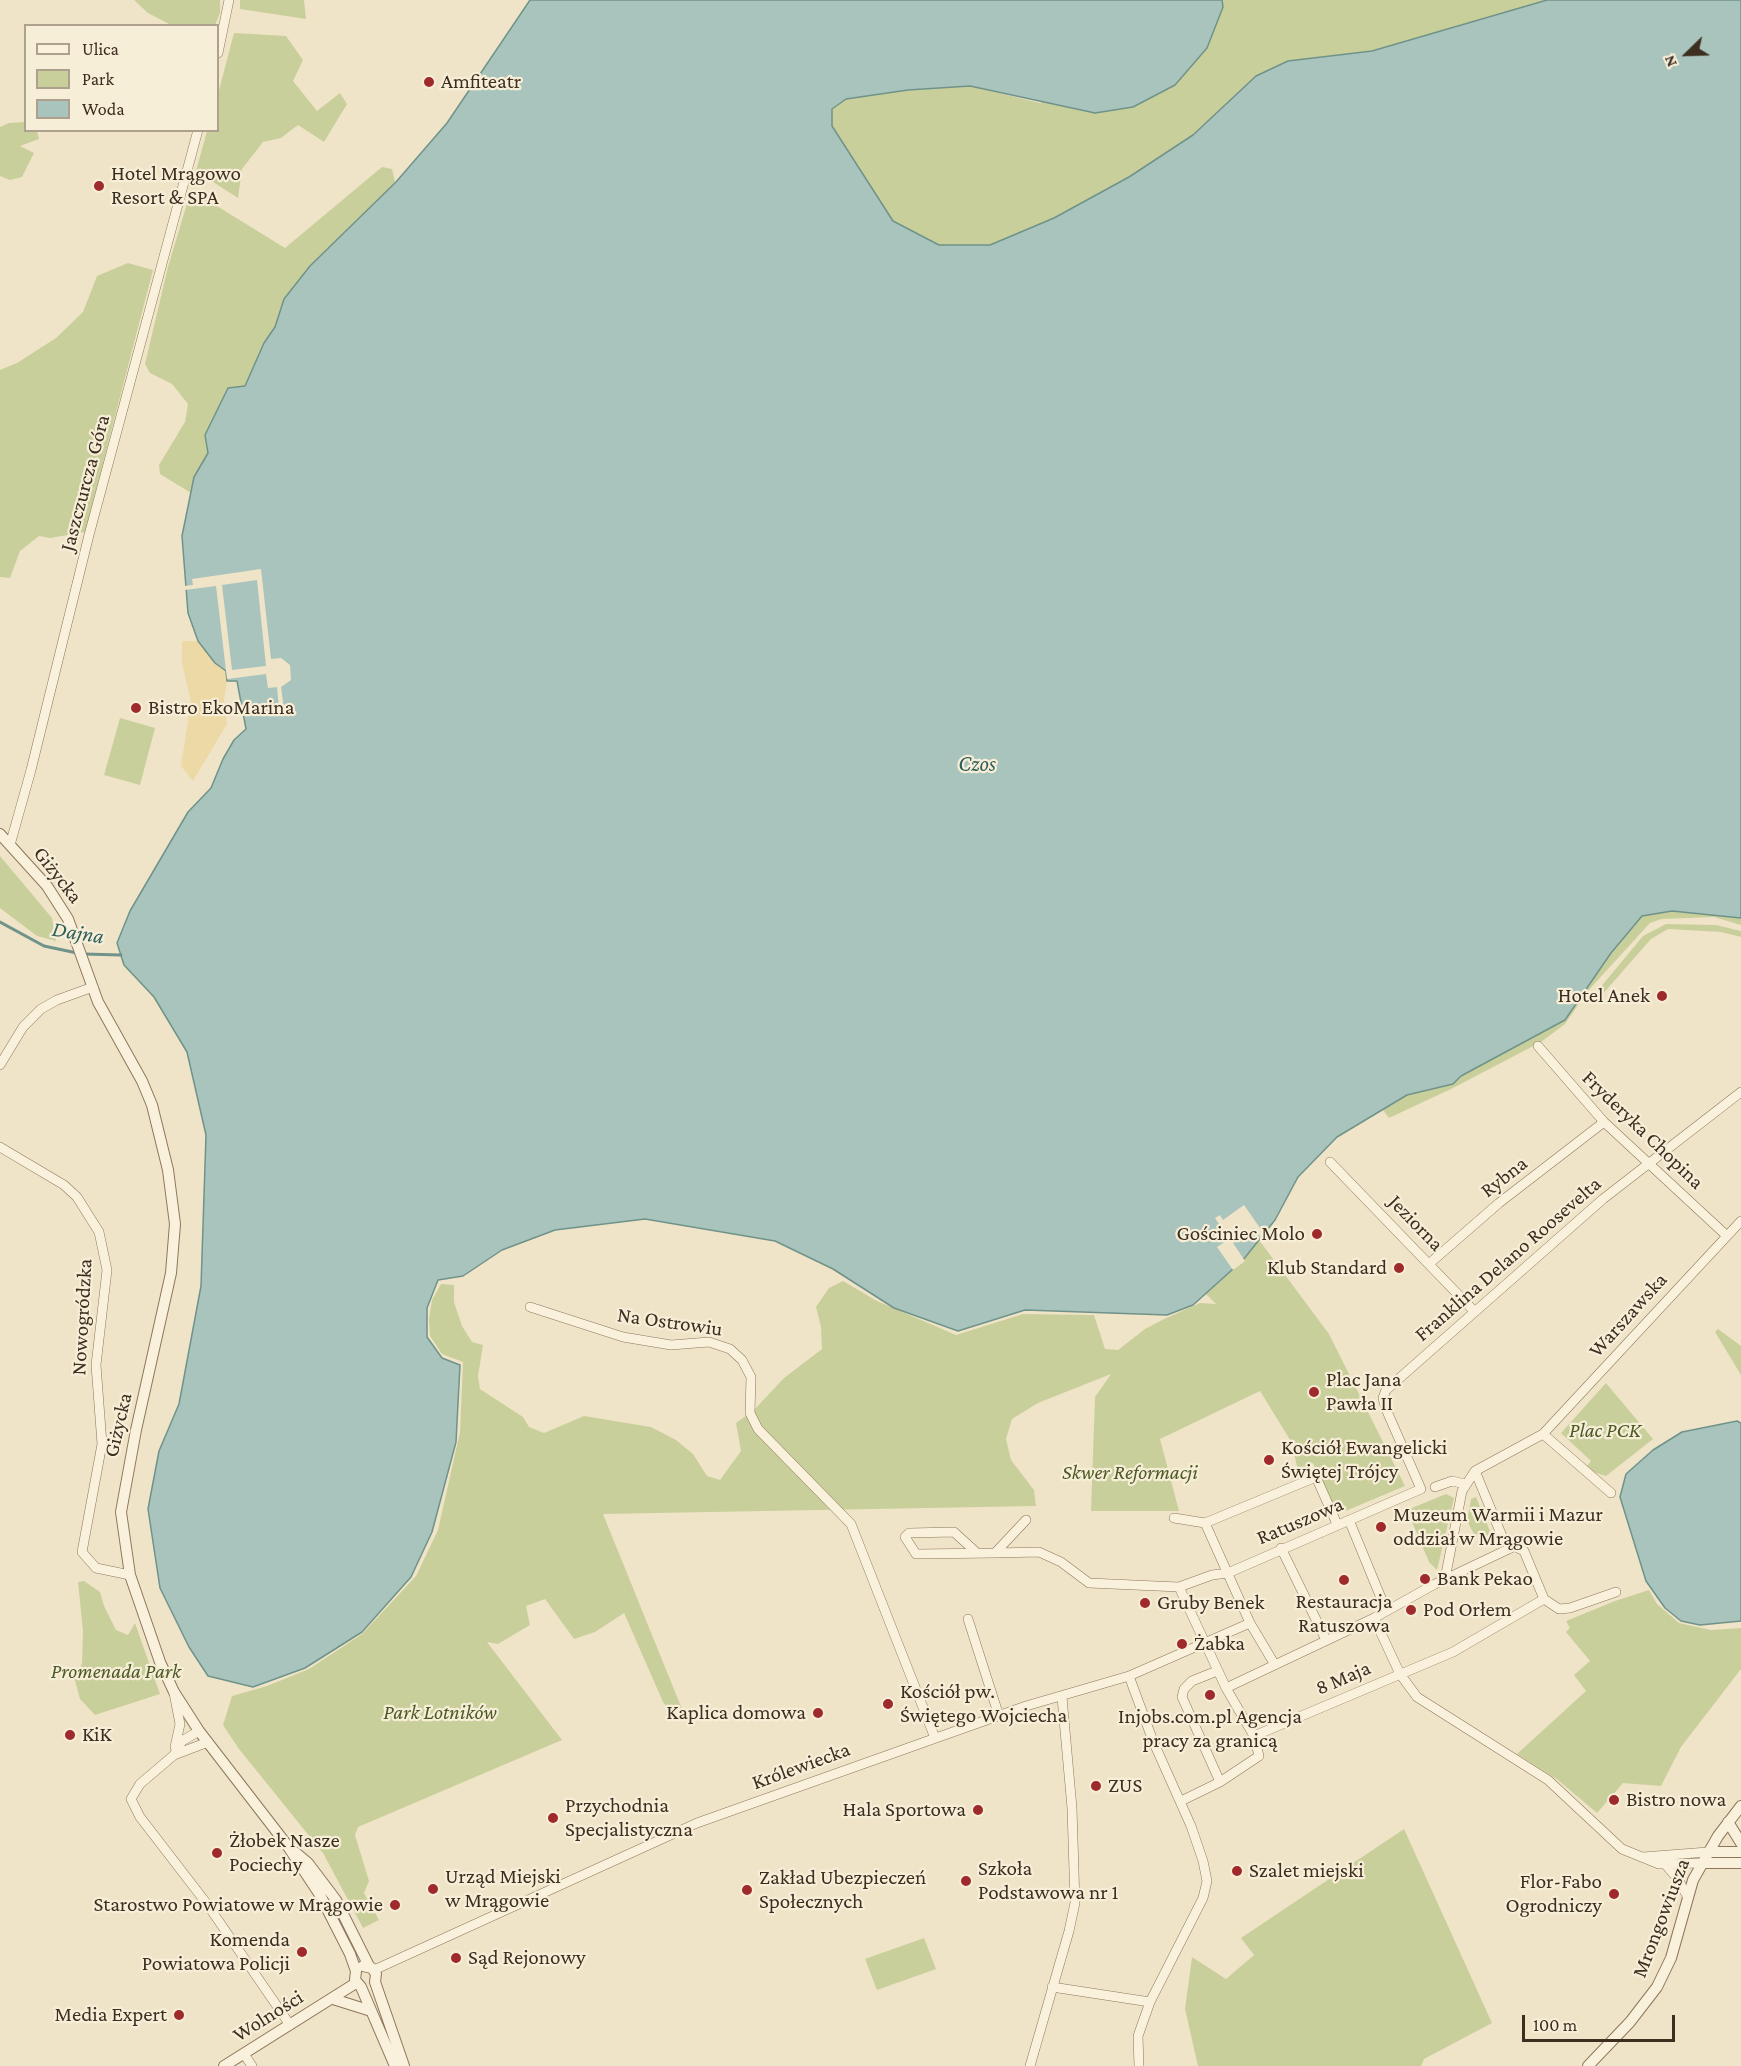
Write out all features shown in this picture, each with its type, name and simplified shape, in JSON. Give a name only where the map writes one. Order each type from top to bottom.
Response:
[{"type":"street","points":[[219,48],[229,0]]},
{"type":"street","name":"Jaszczurcza Góra","points":[[10,845],[197,132]]},
{"type":"street","name":"Giżycka","points":[[0,834],[46,886],[68,919],[98,1002],[142,1081],[152,1105],[165,1150],[175,1224],[170,1283],[122,1498],[121,1528],[130,1575],[160,1662],[174,1692],[199,1731],[287,1845],[334,1919],[356,1971]]},
{"type":"street","points":[[0,1065],[23,1027],[41,1009],[57,1000],[93,987]]},
{"type":"street","name":"Fryderyka Chopina","points":[[1538,1046],[1604,1122],[1727,1236]]},
{"type":"street","name":"Franklina Delano Roosevelta","points":[[1421,1489],[1383,1398],[1392,1384],[1648,1163],[1741,1092]]},
{"type":"street","name":"Rybna","points":[[1430,1263],[1499,1203],[1604,1122]]},
{"type":"street","name":"Nowogródzka","points":[[0,1147],[64,1185],[77,1197],[99,1232],[107,1270],[96,1365],[102,1444],[82,1552],[96,1568],[130,1575]]},
{"type":"street","name":"Jeziorna","points":[[1330,1162],[1474,1311]]},
{"type":"street","name":"Warszawska","points":[[1543,1434],[1741,1221]]},
{"type":"street","name":"Na Ostrowiu","points":[[530,1307],[623,1337],[671,1345],[709,1342],[730,1349],[742,1360],[751,1377],[750,1413],[758,1429],[851,1524],[935,1738]]},
{"type":"street","points":[[1445,1579],[1465,1484],[1475,1472],[1543,1434],[1611,1493]]},
{"type":"street","points":[[1475,1472],[1504,1541],[1524,1551],[1544,1599],[1559,1609],[1570,1608],[1616,1592]]},
{"type":"street","points":[[1174,1518],[1204,1523],[1316,1477],[1336,1524]]},
{"type":"street","points":[[1435,1487],[1452,1481],[1465,1484]]},
{"type":"street","name":"Ratuszowa","points":[[1179,1587],[1212,1575],[1228,1573],[1336,1524],[1349,1521],[1421,1489]]},
{"type":"street","points":[[994,1553],[1026,1520]]},
{"type":"street","points":[[1349,1521],[1386,1610]]},
{"type":"street","points":[[1204,1523],[1250,1623],[1275,1665]]},
{"type":"street","points":[[976,1553],[954,1533],[909,1533],[905,1537],[916,1554],[1039,1552],[1061,1562],[1089,1583],[1179,1587],[1217,1671],[1254,1736],[1259,1756],[1220,1782],[1181,1801]]},
{"type":"street","points":[[1226,1688],[1374,1618],[1445,1579],[1515,1546]]},
{"type":"street","points":[[1281,1548],[1326,1640]]},
{"type":"street","name":"8 Maja","points":[[1254,1736],[1400,1674],[1494,1630],[1544,1599]]},
{"type":"street","points":[[1374,1618],[1400,1674],[1417,1697],[1548,1780],[1623,1849],[1665,1864],[1741,1863]]},
{"type":"street","points":[[968,1619],[999,1716]]},
{"type":"street","name":"Królewiecka","points":[[373,1969],[697,1822],[999,1716],[1129,1676],[1250,1623]]},
{"type":"street","points":[[1217,1671],[1192,1681],[1184,1689],[1182,1697],[1220,1782]]},
{"type":"street","points":[[1129,1676],[1153,1741],[1181,1801],[1203,1861],[1207,1881],[1203,1898],[1150,2002],[1137,2037],[1139,2066]]},
{"type":"street","points":[[174,1692],[180,1724],[174,1755]]},
{"type":"street","points":[[1030,2066],[1075,1903],[1076,1876],[1062,1697]]},
{"type":"street","points":[[174,1755],[182,1741],[199,1731]]},
{"type":"street","points":[[208,1742],[174,1755],[140,1784],[131,1799],[140,1816],[207,1904],[290,2025]]},
{"type":"street","name":"Mrongowiusza","points":[[1588,2066],[1630,2022],[1657,1987],[1669,1964],[1687,1896],[1702,1863],[1741,1806]]},
{"type":"street","points":[[1728,1822],[1741,1843]]},
{"type":"street","name":"Giżycka","points":[[287,1845],[308,1863],[336,1900],[373,1969],[404,2066]]},
{"type":"street","points":[[1643,1857],[1741,1852]]},
{"type":"street","points":[[1665,1864],[1678,1879],[1687,1896]]},
{"type":"street","points":[[373,1969],[360,1967],[356,1971],[358,1985],[395,2066]]},
{"type":"street","name":"Wolności","points":[[224,2066],[358,1985],[367,1987],[373,1969]]},
{"type":"street","points":[[1052,1987],[1150,2002]]},
{"type":"street","name":"Wolności","points":[[333,1999],[368,2010]]},
{"type":"street","points":[[244,2054],[252,2066]]},
{"type":"green space","points":[[134,0],[220,0],[220,13],[215,24],[169,24],[148,13]]},
{"type":"green space","points":[[240,0],[304,0],[306,19],[240,9]]},
{"type":"green space","points":[[1222,0],[1547,0],[1372,51],[1288,61],[1256,76],[1193,135],[1129,177],[1054,218],[990,245],[939,245],[893,221],[832,126],[832,110],[845,99],[908,90],[970,86],[1040,103],[1223,8]]},
{"type":"green space","points":[[234,33],[286,36],[303,60],[293,81],[317,111],[340,93],[347,104],[324,142],[298,125],[281,138],[263,142],[242,169],[238,198],[196,171],[207,132],[219,132],[219,90]]},
{"type":"green space","points":[[24,122],[24,132],[37,132],[39,139],[20,146],[34,153],[22,177],[10,180],[0,176],[0,127],[9,123]]},
{"type":"green space","points":[[382,167],[392,169],[395,182],[284,299],[275,327],[264,343],[245,386],[205,435],[208,453],[194,477],[191,493],[160,474],[159,465],[185,422],[188,404],[172,384],[150,373],[145,364],[168,267],[191,190],[285,248]]},
{"type":"green space","points":[[128,263],[153,270],[85,532],[50,538],[39,536],[20,551],[10,578],[0,577],[0,370],[17,363],[56,338],[83,312],[97,276]]},
{"type":"green space","points":[[120,718],[155,728],[140,785],[104,775]]},
{"type":"green space","points":[[0,856],[52,918],[56,941],[37,936],[0,908]]},
{"type":"green space","points":[[1672,911],[1741,918],[1741,925],[1714,917],[1662,919],[1650,923],[1587,992],[1565,1024],[1541,1042],[1389,1118],[1383,1110],[1407,1095],[1453,1084],[1461,1076],[1565,1020],[1611,953],[1642,916]]},
{"type":"green space","points":[[1666,924],[1716,925],[1741,931],[1741,937],[1721,932],[1668,929],[1651,939],[1594,1004],[1589,1001],[1643,936]]},
{"type":"green space","points":[[1259,1240],[1329,1334],[1405,1486],[1336,1515],[1313,1463],[1298,1471],[1292,1443],[1260,1391],[1160,1439],[1179,1511],[1091,1511],[1095,1397],[1111,1374],[1038,1403],[1012,1419],[1006,1439],[1011,1460],[1034,1490],[1036,1506],[603,1514],[682,1709],[670,1712],[663,1702],[624,1613],[595,1632],[574,1639],[545,1599],[526,1606],[530,1625],[498,1644],[487,1642],[562,1740],[358,1827],[355,1835],[369,1881],[364,1893],[379,1920],[363,1928],[323,1853],[239,1749],[223,1725],[232,1696],[267,1686],[309,1669],[362,1634],[416,1576],[438,1530],[460,1432],[463,1362],[442,1354],[430,1336],[429,1319],[432,1300],[441,1284],[454,1285],[454,1302],[462,1326],[472,1342],[483,1345],[478,1376],[480,1389],[523,1417],[529,1427],[544,1433],[584,1416],[651,1427],[676,1440],[693,1454],[707,1476],[720,1480],[741,1451],[736,1423],[754,1410],[784,1378],[822,1349],[821,1327],[816,1307],[829,1288],[843,1281],[877,1301],[956,1335],[1023,1314],[1094,1315],[1105,1349],[1118,1350],[1145,1329],[1164,1319],[1200,1303],[1216,1304],[1205,1293],[1243,1260]]},
{"type":"green space","points":[[1718,1329],[1741,1346],[1741,1375],[1715,1332]]},
{"type":"green space","name":"Plac PCK","points":[[1606,1383],[1653,1439],[1606,1476],[1593,1472],[1587,1466],[1591,1461],[1561,1433]]},
{"type":"green space","points":[[1446,1494],[1454,1498],[1437,1570],[1429,1562],[1407,1510]]},
{"type":"green space","points":[[1476,1497],[1494,1541],[1474,1534],[1467,1521],[1471,1499]]},
{"type":"green space","name":"Promenada Park","points":[[84,1581],[100,1592],[116,1630],[128,1635],[135,1623],[160,1694],[95,1715],[80,1699],[73,1673],[79,1671],[82,1663],[83,1632],[78,1582]]},
{"type":"green space","points":[[1649,1590],[1657,1604],[1679,1623],[1711,1630],[1741,1628],[1741,1669],[1681,1747],[1661,1786],[1623,1783],[1597,1813],[1558,1780],[1517,1754],[1586,1691],[1574,1675],[1590,1661],[1566,1632],[1570,1628],[1566,1621]]},
{"type":"green space","points":[[1404,1829],[1492,2023],[1424,2059],[1421,2066],[1198,2066],[1185,2009],[1192,1957],[1226,1979],[1254,1955],[1241,1938]]},
{"type":"green space","points":[[924,1938],[936,1969],[877,1990],[865,1959]]},
{"type":"sand","points":[[182,641],[198,641],[215,663],[226,671],[227,681],[224,700],[227,724],[193,781],[181,766],[191,702],[182,663]]},
{"type":"water","name":"Czos","points":[[530,0],[1222,0],[1223,7],[1207,48],[1175,85],[1133,107],[1095,113],[970,86],[908,90],[846,99],[832,109],[832,126],[893,221],[939,245],[990,245],[1054,218],[1129,177],[1193,135],[1256,76],[1288,61],[1372,51],[1547,0],[1741,0],[1741,918],[1672,911],[1642,916],[1611,953],[1565,1020],[1461,1076],[1453,1084],[1407,1095],[1337,1137],[1298,1177],[1275,1220],[1243,1260],[1193,1305],[1167,1315],[1025,1310],[958,1331],[894,1308],[833,1269],[775,1241],[645,1219],[555,1230],[502,1250],[463,1276],[438,1280],[427,1308],[427,1337],[442,1358],[460,1365],[456,1442],[432,1532],[411,1577],[362,1632],[305,1668],[253,1687],[208,1676],[189,1647],[160,1588],[148,1509],[159,1451],[179,1404],[201,1286],[206,1135],[187,1052],[154,997],[124,965],[117,943],[130,911],[188,812],[211,788],[234,740],[246,729],[237,681],[227,681],[226,671],[215,663],[198,641],[188,613],[182,536],[194,477],[208,453],[205,435],[228,388],[245,386],[264,343],[275,327],[284,299],[310,266],[396,182],[447,123]]},
{"type":"water","points":[[1737,1421],[1741,1423],[1741,1621],[1700,1625],[1681,1621],[1665,1608],[1646,1581],[1620,1497],[1626,1474],[1653,1450],[1682,1432]]},
{"type":"pier","points":[[261,569],[271,659],[281,658],[290,665],[291,680],[281,687],[284,709],[279,709],[277,687],[268,688],[266,674],[227,679],[216,586],[185,590],[184,586],[193,585],[192,579]],"holes":[[[257,580],[266,666],[232,670],[222,585]]]},
{"type":"pier","points":[[1244,1205],[1267,1238],[1263,1241],[1254,1228],[1233,1243],[1245,1261],[1233,1270],[1217,1247],[1229,1239],[1215,1218],[1220,1215],[1223,1220]]},
{"type":"waterway","name":"Dajna","points":[[0,922],[44,946],[77,953]]},
{"type":"waterway","name":"Dajna","points":[[84,954],[121,955]]},
{"type":"place","name":"Amfiteatr","points":[[429,82]]},
{"type":"place","name":"Hotel Mrągowo Resort & SPA","points":[[99,186]]},
{"type":"place","name":"Bistro EkoMarina","points":[[136,708]]},
{"type":"place","name":"Hotel Anek","points":[[1662,996]]},
{"type":"place","name":"Gościniec Molo","points":[[1317,1234]]},
{"type":"place","name":"Klub Standard","points":[[1399,1268]]},
{"type":"place","name":"Plac Jana Pawła II","points":[[1314,1392]]},
{"type":"place","name":"Kościół Ewangelicki Świętej Trójcy","points":[[1269,1460]]},
{"type":"place","name":"Muzeum Warmii i Mazur oddział w Mrągowie","points":[[1381,1527]]},
{"type":"place","name":"Bank Pekao","points":[[1425,1579]]},
{"type":"place","name":"Restauracja Ratuszowa","points":[[1344,1580]]},
{"type":"place","name":"Gruby Benek","points":[[1145,1603]]},
{"type":"place","name":"Pod Orłem","points":[[1411,1610]]},
{"type":"place","name":"Żabka","points":[[1182,1644]]},
{"type":"place","name":"Injobs.com.pl Agencja pracy za granicą","points":[[1210,1695]]},
{"type":"place","name":"Kościół pw. Świętego Wojciecha","points":[[888,1704]]},
{"type":"place","name":"Kaplica domowa","points":[[818,1713]]},
{"type":"place","name":"KiK","points":[[70,1735]]},
{"type":"place","name":"ZUS","points":[[1096,1786]]},
{"type":"place","name":"Bistro nowa","points":[[1614,1800]]},
{"type":"place","name":"Hala Sportowa","points":[[978,1810]]},
{"type":"place","name":"Przychodnia Specjalistyczna","points":[[553,1818]]},
{"type":"place","name":"Żłobek Nasze Pociechy","points":[[217,1853]]},
{"type":"place","name":"Szalet miejski","points":[[1237,1871]]},
{"type":"place","name":"Szkoła Podstawowa nr 1","points":[[966,1881]]},
{"type":"place","name":"Urząd Miejski w Mrągowie","points":[[433,1889]]},
{"type":"place","name":"Zakład Ubezpieczeń Społecznych","points":[[747,1890]]},
{"type":"place","name":"Flor-Fabo Ogrodniczy","points":[[1614,1894]]},
{"type":"place","name":"Starostwo Powiatowe w Mrągowie","points":[[395,1905]]},
{"type":"place","name":"Komenda Powiatowa Policji","points":[[302,1952]]},
{"type":"place","name":"Sąd Rejonowy","points":[[456,1958]]},
{"type":"place","name":"Media Expert","points":[[179,2015]]},
{"type":"park label","name":"Skwer Reformacji","points":[[1130,1473]]},
{"type":"park label","name":"Park Lotników","points":[[440,1713]]}]
